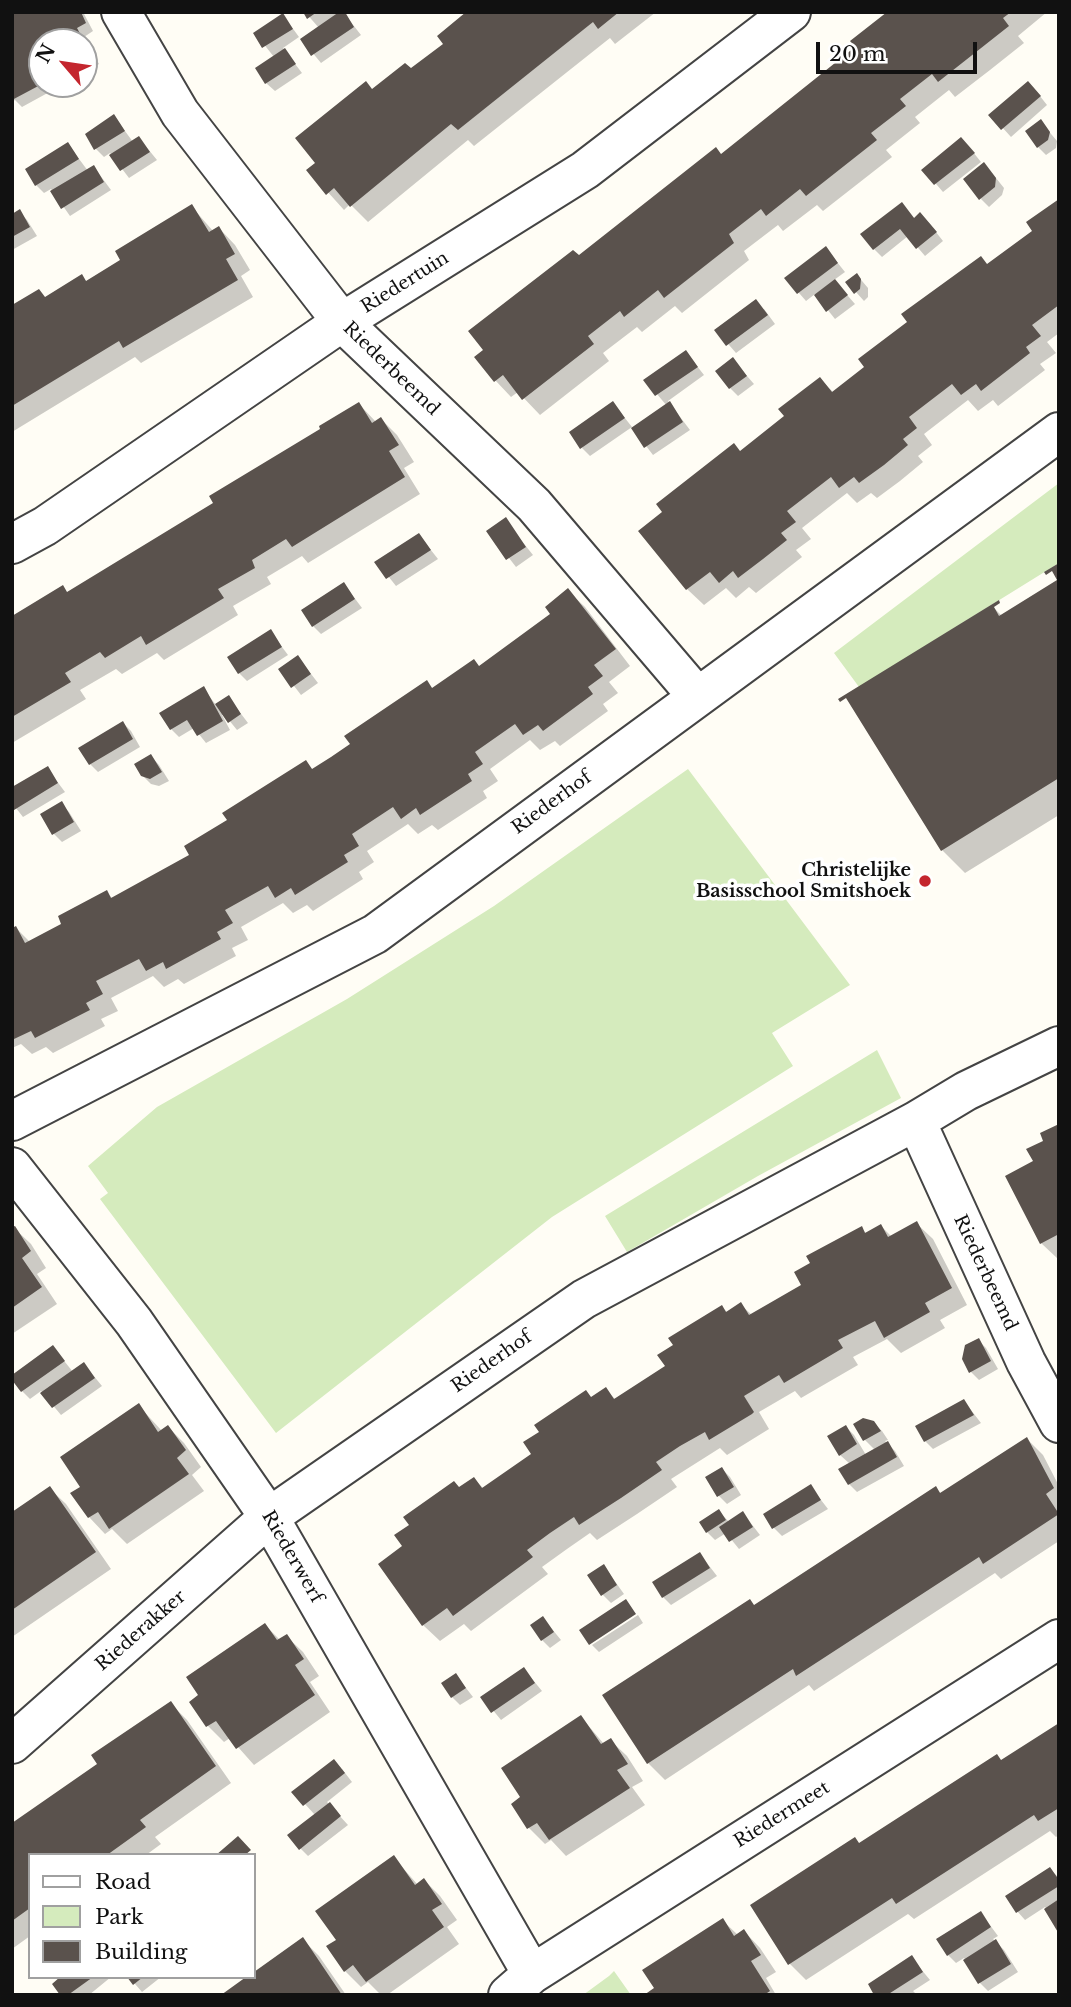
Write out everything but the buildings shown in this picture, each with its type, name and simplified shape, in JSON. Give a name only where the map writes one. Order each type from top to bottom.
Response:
[{"type":"street","name":"Riederbeemd","points":[[121,12],[180,113],[342,322],[534,505],[697,696]]},
{"type":"street","name":"Riedertuin","points":[[12,544],[45,526],[342,322],[585,170],[791,12]]},
{"type":"street","name":"Riederhof","points":[[12,1121],[375,934],[1059,432]]},
{"type":"street","name":"Riederhof","points":[[270,1517],[584,1299],[916,1121],[966,1091],[1059,1046]]},
{"type":"street","name":"Riederbeemd","points":[[916,1121],[1026,1362],[1059,1423]]},
{"type":"street","name":"Riederwerf","points":[[12,1167],[134,1322],[270,1517],[520,1984]]},
{"type":"street","name":"Riederakker","points":[[12,1744],[270,1517]]},
{"type":"street","name":"Riedermeet","points":[[520,1984],[1059,1639]]},
{"type":"green space","points":[[1059,483],[1059,563],[859,687],[834,653]]},
{"type":"green space","points":[[688,769],[850,985],[772,1033],[793,1066],[552,1217],[276,1433],[100,1199],[108,1193],[88,1166],[157,1107],[347,999],[494,906]]},
{"type":"green space","points":[[877,1050],[901,1098],[627,1252],[605,1216]]},
{"type":"green space","points":[[614,1971],[631,1995],[583,1995],[609,1976]]},
{"type":"place","name":"Christelijke Basisschool Smitshoek","points":[[925,881]]}]
